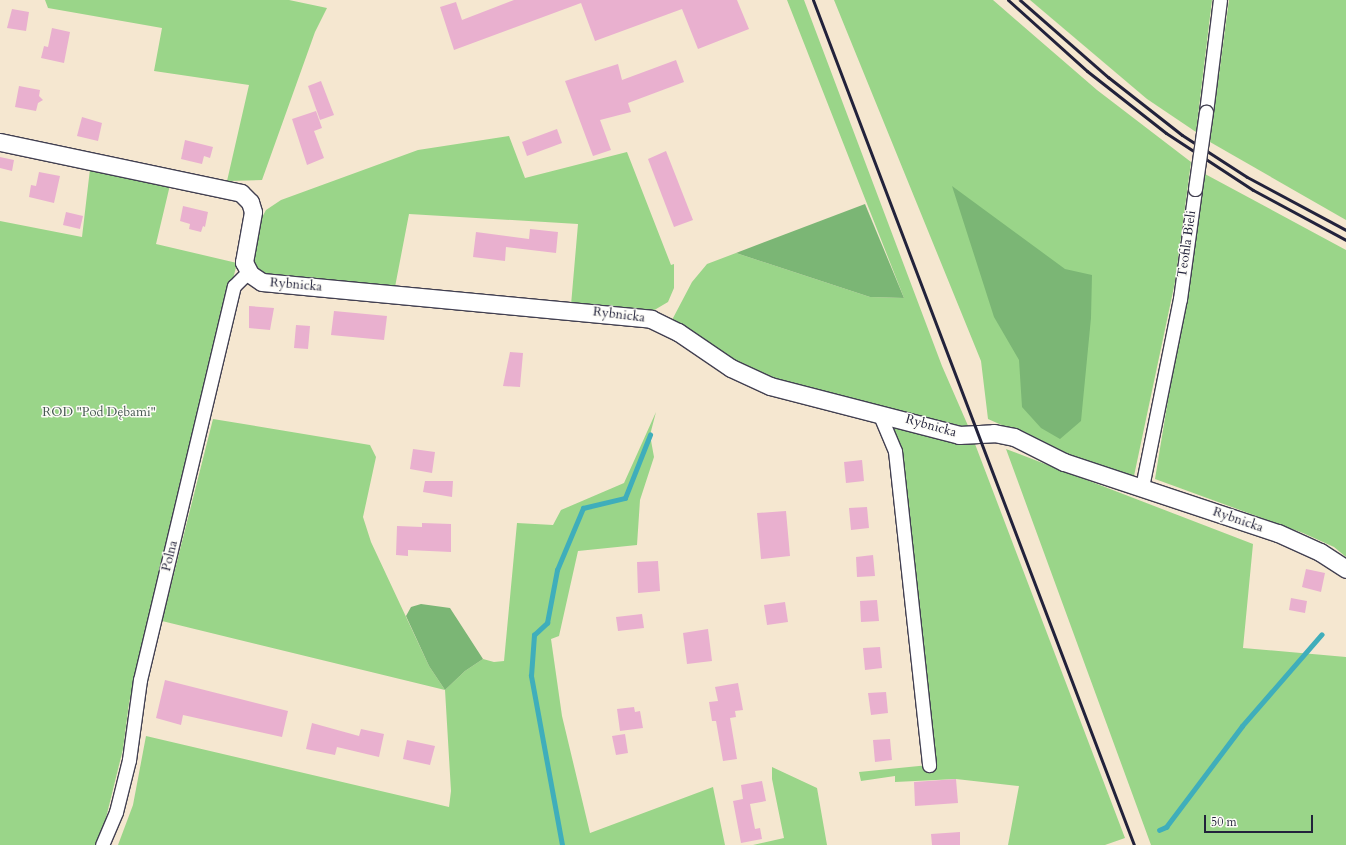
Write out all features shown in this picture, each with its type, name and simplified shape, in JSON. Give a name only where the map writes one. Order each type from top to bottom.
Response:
[{"type":"street","name":"Teofila Bieli","points":[[1142,487],[1180,299],[1220,0]]},
{"type":"street","points":[[0,142],[241,193],[250,202],[253,212],[243,258],[248,272]]},
{"type":"street","name":"Rybnicka","points":[[248,272],[257,280],[270,284],[645,318],[678,332],[731,368],[763,383],[879,412],[959,435],[1004,434],[1064,462],[1278,533],[1320,552],[1346,570]]},
{"type":"street","name":"Polna","points":[[102,845],[116,812],[125,775],[135,726],[140,680],[204,419],[234,286],[248,272]]},
{"type":"street","points":[[879,412],[895,451],[929,765]]},
{"type":"green space","points":[[45,0],[289,0],[327,8],[315,32],[262,180],[227,181],[249,85],[154,71],[162,28],[48,8]]},
{"type":"green space","points":[[787,0],[804,0],[942,366],[969,428],[762,376],[730,361],[672,320],[692,282],[707,264],[736,253],[870,297],[904,298]]},
{"type":"green space","points":[[834,0],[993,0],[1097,90],[1191,162],[1175,282],[1134,476],[1069,455],[988,419],[981,361]]},
{"type":"green space","points":[[1030,0],[1212,0],[1196,132],[1147,99]]},
{"type":"green space","points":[[1229,0],[1346,0],[1346,220],[1210,142]]},
{"type":"green space","points":[[509,136],[525,178],[627,152],[671,265],[674,264],[674,288],[668,302],[651,312],[571,305],[578,224],[409,214],[395,287],[270,278],[250,264],[258,225],[266,210],[281,200],[418,150]]},
{"type":"green space","name":"ROD \"Pod Dębami\"","points":[[90,169],[170,185],[156,244],[237,263],[129,703],[123,749],[104,826],[95,845],[0,845],[0,221],[82,237]]},
{"type":"green space","points":[[1205,174],[1346,250],[1346,557],[1334,547],[1303,533],[1155,479]]},
{"type":"green space","points":[[952,186],[1065,269],[1092,275],[1091,318],[1081,421],[1060,439],[1041,428],[1022,407],[1019,360],[994,317]]},
{"type":"green space","points":[[865,204],[904,298],[870,297],[736,253]]},
{"type":"green space","points":[[656,412],[650,435],[654,457],[640,500],[637,545],[578,551],[559,636],[551,639],[562,716],[590,833],[713,787],[725,845],[118,845],[133,805],[146,736],[449,807],[451,791],[445,690],[465,671],[483,659],[494,662],[504,661],[517,523],[553,525],[561,510],[624,483]]},
{"type":"green space","points":[[213,419],[370,445],[376,457],[363,517],[371,542],[429,666],[445,690],[162,621]]},
{"type":"green space","points":[[887,423],[975,444],[1125,838],[1105,845],[1008,845],[1019,786],[956,779],[895,782],[895,776],[861,781],[859,772],[929,765]]},
{"type":"green space","points":[[1006,449],[1253,544],[1243,648],[1346,657],[1346,845],[1151,845]]},
{"type":"green space","points":[[421,604],[450,608],[483,659],[465,671],[445,690],[429,666],[406,616],[411,607]]},
{"type":"green space","points":[[772,767],[817,788],[827,845],[753,845],[784,838],[772,779]]},
{"type":"building","points":[[514,0],[737,0],[749,29],[698,49],[682,9],[595,41],[581,3],[454,50],[440,7],[456,2],[462,20]]},
{"type":"building","points":[[12,9],[29,12],[26,31],[7,28]]},
{"type":"building","points":[[52,28],[70,32],[64,63],[41,58],[44,46],[48,47]]},
{"type":"building","points":[[676,60],[684,82],[628,103],[631,112],[600,120],[611,150],[593,156],[565,81],[618,64],[622,80]]},
{"type":"building","points":[[321,81],[334,115],[320,120],[308,86]]},
{"type":"building","points":[[19,86],[40,90],[39,96],[43,100],[38,103],[36,111],[15,107]]},
{"type":"building","points":[[316,111],[322,128],[314,131],[324,158],[307,165],[292,119]]},
{"type":"building","points":[[82,117],[102,123],[98,141],[77,136]]},
{"type":"building","points":[[557,129],[562,143],[527,156],[522,142]]},
{"type":"building","points":[[185,140],[213,147],[210,158],[204,156],[202,164],[181,159]]},
{"type":"building","points":[[666,151],[693,220],[674,227],[648,159]]},
{"type":"building","points":[[0,157],[14,160],[12,171],[0,168]]},
{"type":"building","points":[[39,172],[60,176],[54,203],[29,197],[31,185],[36,186]]},
{"type":"building","points":[[183,206],[208,212],[205,227],[203,226],[201,232],[189,229],[190,224],[180,221]]},
{"type":"building","points":[[66,212],[83,216],[80,229],[63,225]]},
{"type":"building","points":[[530,229],[558,232],[556,253],[506,247],[505,261],[473,257],[476,232],[529,239]]},
{"type":"building","points":[[249,306],[274,308],[270,330],[249,328]]},
{"type":"building","points":[[334,311],[387,316],[384,340],[331,335]]},
{"type":"building","points":[[296,325],[310,326],[308,349],[294,348]]},
{"type":"building","points":[[510,352],[523,353],[520,387],[503,386]]},
{"type":"building","points":[[413,449],[435,452],[432,473],[410,469]]},
{"type":"building","points":[[862,460],[864,481],[846,483],[844,462]]},
{"type":"building","points":[[425,481],[453,481],[452,497],[423,492]]},
{"type":"building","points":[[867,507],[869,528],[851,530],[849,508]]},
{"type":"building","points":[[786,511],[790,556],[761,559],[757,513]]},
{"type":"building","points":[[422,523],[451,524],[451,552],[408,550],[408,556],[396,555],[397,526],[422,527]]},
{"type":"building","points":[[873,555],[875,576],[857,577],[856,557]]},
{"type":"building","points":[[658,561],[660,591],[638,593],[637,562]]},
{"type":"building","points":[[1306,569],[1325,573],[1321,592],[1302,587]]},
{"type":"building","points":[[1291,598],[1307,601],[1305,613],[1289,610]]},
{"type":"building","points":[[877,600],[879,621],[861,622],[860,601]]},
{"type":"building","points":[[785,602],[788,622],[767,625],[764,605]]},
{"type":"building","points":[[642,614],[644,628],[618,631],[616,617]]},
{"type":"building","points":[[708,629],[712,661],[687,664],[683,633]]},
{"type":"building","points":[[880,647],[882,668],[865,670],[863,648]]},
{"type":"building","points":[[165,680],[288,711],[282,737],[183,715],[181,725],[156,718]]},
{"type":"building","points":[[738,683],[743,710],[735,711],[736,717],[730,718],[737,759],[723,761],[716,721],[712,721],[709,702],[718,701],[715,687]]},
{"type":"building","points":[[886,692],[888,713],[871,715],[868,693]]},
{"type":"building","points":[[634,707],[635,712],[640,711],[643,728],[620,731],[617,709]]},
{"type":"building","points":[[312,723],[359,736],[361,729],[384,734],[379,757],[337,747],[335,755],[306,749]]},
{"type":"building","points":[[625,734],[628,753],[616,755],[612,736]]},
{"type":"building","points":[[890,739],[892,760],[875,762],[873,740]]},
{"type":"building","points":[[407,740],[435,746],[430,765],[403,759]]},
{"type":"building","points":[[956,779],[958,803],[915,806],[914,782]]},
{"type":"building","points":[[762,781],[766,801],[750,804],[755,829],[760,828],[762,839],[741,843],[733,801],[743,799],[741,785]]},
{"type":"building","points":[[960,832],[960,845],[932,845],[931,834]]},
{"type":"waterway","points":[[562,845],[531,676],[534,635],[547,623],[557,570],[583,508],[625,498],[650,435]]},
{"type":"waterway","points":[[1159,830],[1166,827],[1242,726],[1321,635]]},
{"type":"railway","points":[[813,0],[1134,845]]},
{"type":"railway","points":[[1008,0],[1087,71],[1166,133],[1253,190],[1346,240]]},
{"type":"railway","points":[[1020,0],[1108,77],[1182,135],[1247,177],[1346,230]]}]
